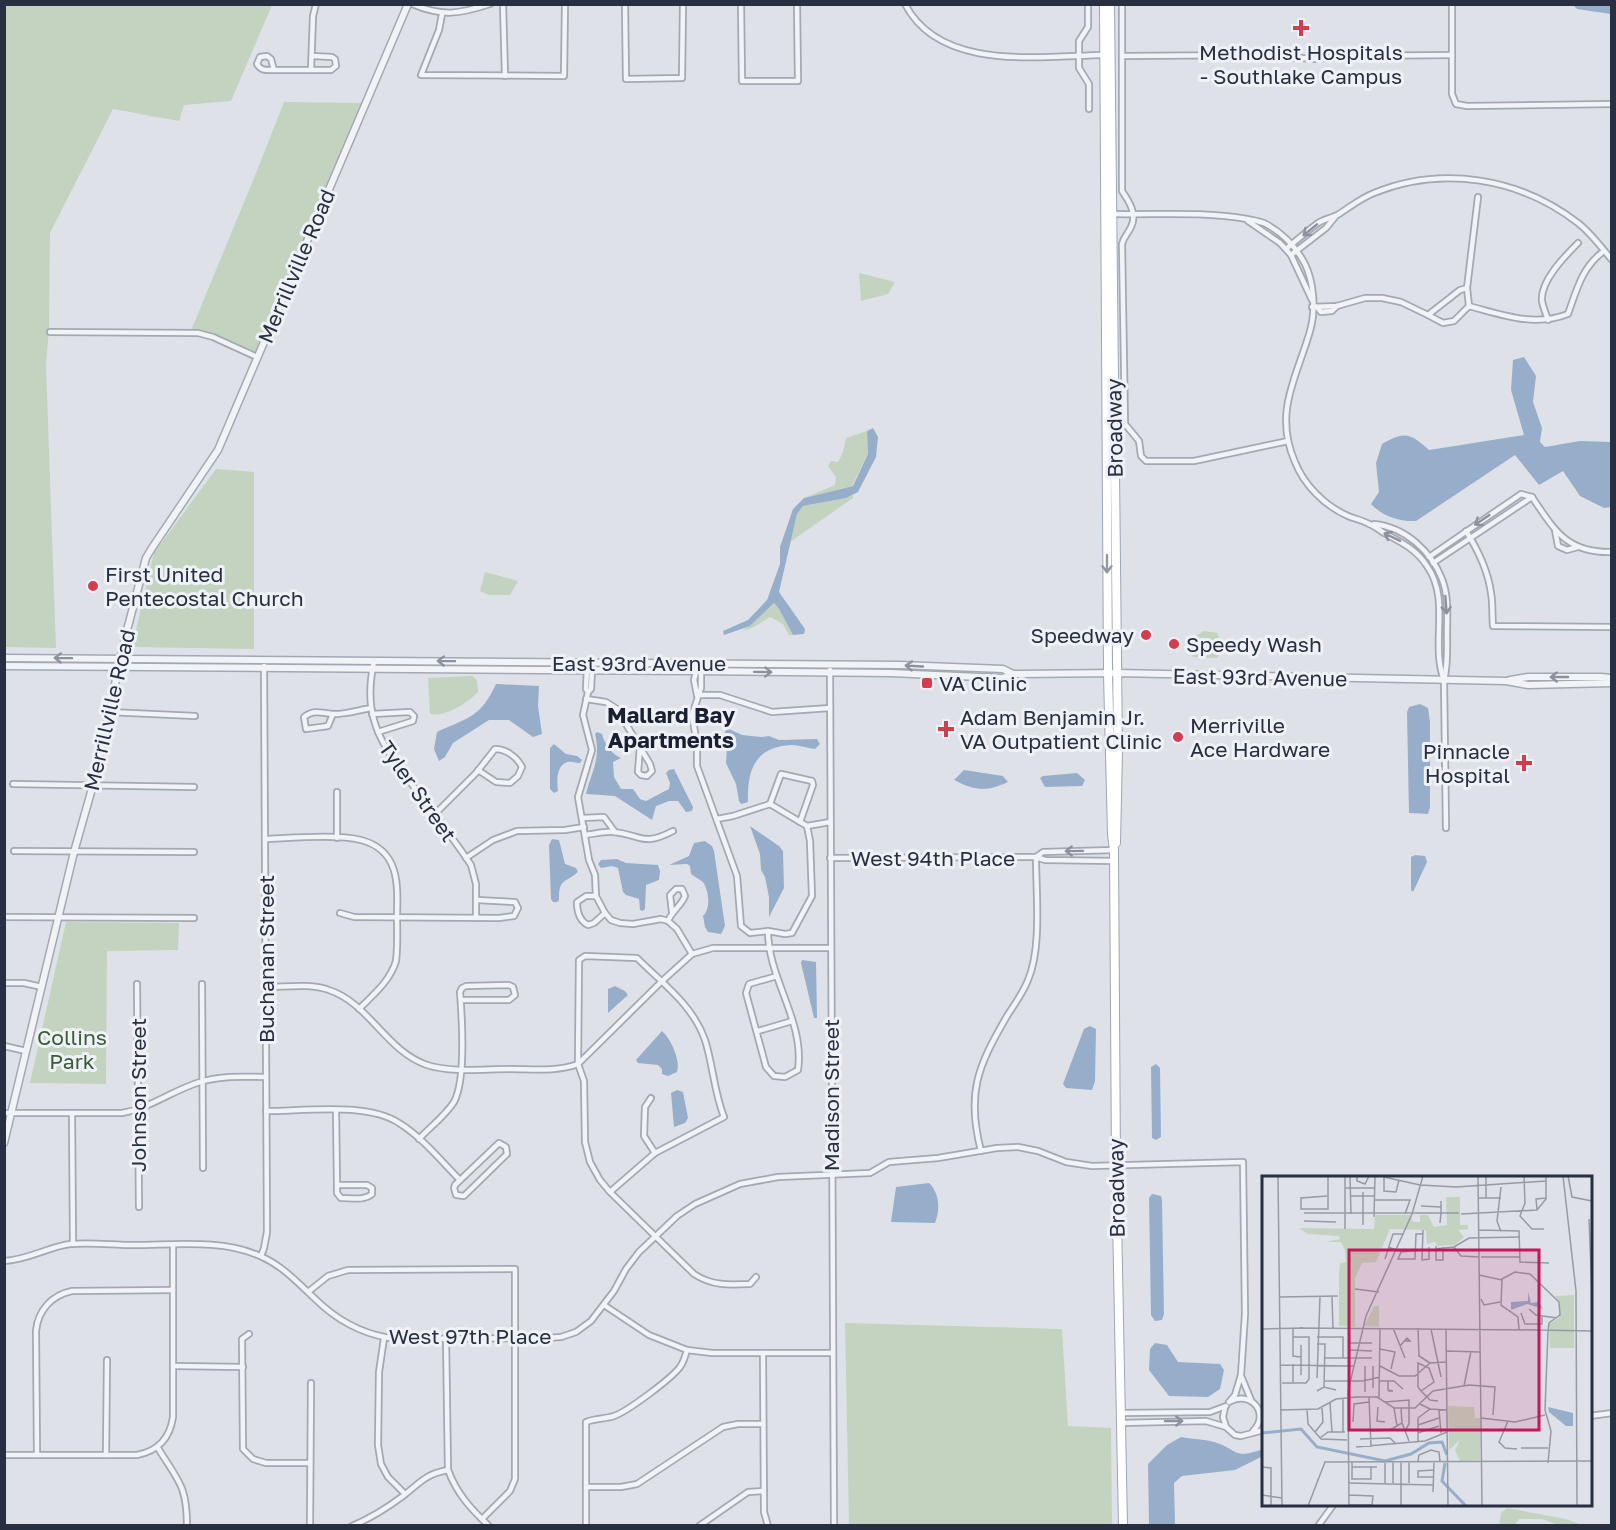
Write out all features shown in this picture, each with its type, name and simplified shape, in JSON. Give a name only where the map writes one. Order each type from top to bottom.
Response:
[{"type":"main road","name":"Broadway","points":[[1104,4],[1117,673],[1118,834],[1114,850]]},
{"type":"main road","name":"Broadway","points":[[1110,4],[1108,674],[1112,834],[1115,861],[1116,1166],[1123,1526]]},
{"type":"street","points":[[311,70],[313,16],[316,4]]},
{"type":"street","points":[[410,4],[429,12],[442,14],[470,11],[490,4]]},
{"type":"street","name":"Merrillville Road","points":[[4,1143],[8,1114],[93,785],[146,558],[218,450],[410,4]]},
{"type":"street","points":[[503,4],[505,76]]},
{"type":"street","points":[[442,14],[439,30],[422,75],[564,76],[565,4]]},
{"type":"street","points":[[625,4],[626,79],[682,78],[683,4]]},
{"type":"street","points":[[741,4],[742,81],[798,81],[797,4]]},
{"type":"street","points":[[905,4],[921,28],[956,48],[1008,57],[1104,56]]},
{"type":"street","points":[[1088,4],[1088,27],[1079,41],[1079,68],[1089,84],[1089,109]]},
{"type":"street","points":[[1122,4],[1122,190],[1130,201],[1132,214],[1131,227],[1122,244],[1125,424],[1138,441],[1143,459],[1146,461],[1194,461],[1288,441]]},
{"type":"street","points":[[1452,4],[1452,94],[1456,104],[1467,106],[1611,104]]},
{"type":"street","points":[[1122,56],[1255,55],[1315,59],[1347,56],[1452,55]]},
{"type":"street","points":[[274,70],[332,70],[337,62],[332,57],[312,56]]},
{"type":"street","points":[[1286,249],[1320,221],[1389,188],[1437,178],[1462,178],[1509,187],[1539,198],[1579,224],[1611,260]]},
{"type":"street","points":[[1469,306],[1467,288],[1478,197]]},
{"type":"street","points":[[1109,214],[1224,215],[1266,224],[1297,250],[1312,283],[1314,291],[1312,300]]},
{"type":"street","points":[[1291,255],[1326,228],[1336,215]]},
{"type":"street","points":[[1246,219],[1291,255],[1315,307],[1286,405],[1288,441],[1300,472],[1316,493],[1346,515],[1371,524],[1407,545],[1428,567],[1437,591],[1440,615],[1440,668],[1444,680],[1446,828]]},
{"type":"street","points":[[1548,320],[1542,299],[1548,281],[1561,260],[1578,243]]},
{"type":"street","points":[[1469,306],[1519,318],[1548,320],[1568,314],[1585,269],[1592,259],[1604,251]]},
{"type":"street","points":[[1428,315],[1460,290],[1467,288]]},
{"type":"street","points":[[1315,307],[1337,306],[1365,298],[1382,298],[1401,302],[1443,323],[1454,321],[1469,306]]},
{"type":"street","points":[[50,332],[198,333],[213,336],[257,357]]},
{"type":"street","points":[[1423,561],[1521,494],[1532,497],[1555,530],[1578,547],[1594,552],[1611,552]]},
{"type":"street","points":[[1428,567],[1532,497]]},
{"type":"street","points":[[1371,524],[1386,525],[1400,531],[1423,549],[1442,579],[1447,603],[1448,668],[1444,680]]},
{"type":"street","points":[[1555,530],[1558,546],[1567,550],[1578,547]]},
{"type":"street","points":[[1466,531],[1477,548],[1488,579],[1493,626],[1611,627]]},
{"type":"street","points":[[4,658],[120,663]]},
{"type":"street","name":"East 93rd Avenue","points":[[264,664],[374,660],[1002,678],[1014,674],[1117,673],[1506,681],[1528,685],[1611,683]]},
{"type":"street","name":"Tyler Street","points":[[374,660],[370,678],[372,711],[378,732],[395,761],[466,858],[474,874],[477,900],[476,918]]},
{"type":"street","points":[[4,666],[120,663],[264,664]]},
{"type":"street","points":[[699,663],[694,680],[698,695],[692,715],[697,744],[697,766],[738,876],[741,926],[750,933],[792,933],[812,896],[810,841],[807,826]]},
{"type":"street","name":"East 93rd Avenue","points":[[264,664],[372,668],[590,667],[699,663],[829,664],[1003,669],[1014,674]]},
{"type":"street","name":"Buchanan Street","points":[[261,1256],[267,1232],[264,664]]},
{"type":"street","name":"Madison Street","points":[[829,664],[834,1526]]},
{"type":"street","points":[[590,667],[583,715],[592,750],[578,797],[589,860],[595,875],[596,893],[605,913],[611,920],[633,924],[661,919],[668,921],[677,929],[692,954]]},
{"type":"street","name":"East 93rd Avenue","points":[[1506,681],[1527,677],[1611,678]]},
{"type":"street","points":[[698,695],[720,695],[772,712],[830,708]]},
{"type":"street","points":[[586,699],[606,702],[617,708],[640,746],[652,767],[651,774],[646,776],[638,772],[640,746]]},
{"type":"street","points":[[333,714],[328,726],[306,729],[304,717],[307,714],[322,711],[333,714],[372,711],[410,712],[414,716],[413,721],[378,732]]},
{"type":"street","points":[[109,712],[195,716]]},
{"type":"street","points":[[434,815],[495,749],[502,749],[513,756],[522,767],[518,776],[510,783],[496,782],[478,770]]},
{"type":"street","points":[[770,804],[781,774],[812,781],[813,785],[800,822]]},
{"type":"street","points":[[13,784],[194,787]]},
{"type":"street","points":[[337,792],[337,838]]},
{"type":"street","points":[[717,819],[770,804],[807,826],[830,822]]},
{"type":"street","points":[[582,818],[604,817],[615,832]]},
{"type":"street","points":[[466,858],[493,840],[517,831],[565,830],[584,827]]},
{"type":"street","points":[[585,835],[615,832],[645,840],[662,837],[673,831]]},
{"type":"street","points":[[265,838],[362,840],[378,848],[393,865],[398,879],[397,950],[393,971],[387,981],[359,1009]]},
{"type":"street","name":"West 94th Place","points":[[1036,857],[1043,852],[1114,850]]},
{"type":"street","points":[[14,851],[194,852]]},
{"type":"street","points":[[981,1151],[974,1126],[975,1088],[984,1057],[1028,981],[1033,965],[1036,943],[1036,857]]},
{"type":"street","name":"West 94th Place","points":[[830,858],[1036,857],[1045,860],[1115,861]]},
{"type":"street","points":[[668,921],[672,912],[683,901],[685,896],[682,890],[676,889],[670,895],[672,912]]},
{"type":"street","points":[[596,893],[577,902],[579,914],[588,925],[594,923],[605,913]]},
{"type":"street","points":[[340,913],[354,917],[476,918],[510,918],[517,914],[518,908],[515,902],[477,900]]},
{"type":"street","points":[[4,916],[194,918]]},
{"type":"street","points":[[768,932],[768,949],[786,999],[799,1059],[798,1070],[785,1077],[774,1076],[766,1067],[746,993],[749,984],[777,976]]},
{"type":"street","points":[[265,987],[320,987],[339,994],[359,1009],[405,1054],[429,1065],[461,1069],[559,1069],[578,1064],[692,954],[713,948],[830,948]]},
{"type":"street","points":[[610,1192],[655,1154],[724,1117],[704,1038],[693,1016],[681,1000],[637,958],[585,956],[579,960],[578,1064],[584,1080],[587,1152],[590,1162],[610,1192],[683,1264],[704,1280],[719,1285],[750,1284],[756,1277]]},
{"type":"street","points":[[4,982],[42,987]]},
{"type":"street","name":"Johnson Street","points":[[137,984],[139,1207]]},
{"type":"street","points":[[202,984],[203,1168]]},
{"type":"street","points":[[419,1139],[453,1103],[460,1087],[460,992],[462,988],[509,985],[515,992],[515,995],[508,1000],[461,1000]]},
{"type":"street","points":[[758,1031],[792,1021]]},
{"type":"street","points":[[4,1046],[26,1051]]},
{"type":"street","points":[[8,1114],[122,1113],[138,1110],[202,1081],[223,1077],[266,1077]]},
{"type":"street","points":[[651,1098],[645,1107],[644,1137],[655,1154]]},
{"type":"street","points":[[336,1110],[337,1193],[341,1198],[366,1198],[372,1194],[372,1188],[367,1185],[337,1185]]},
{"type":"street","points":[[266,1111],[336,1110],[382,1114],[402,1124],[460,1180]]},
{"type":"street","points":[[72,1113],[73,1244]]},
{"type":"street","points":[[496,1144],[504,1144],[507,1154],[464,1196],[460,1197],[456,1195],[454,1188],[460,1180],[496,1144]]},
{"type":"street","name":"West 97th Place","points":[[4,1261],[17,1260],[73,1244],[225,1246],[261,1256],[288,1273],[339,1319],[357,1329],[384,1338],[554,1337],[576,1332],[591,1321],[614,1291],[626,1269],[654,1236],[695,1204],[717,1192],[740,1184],[778,1178],[870,1173],[889,1162],[899,1160],[938,1158],[997,1148],[1018,1147],[1038,1151],[1066,1162],[1092,1166],[1243,1162],[1245,1314],[1241,1375]]},
{"type":"street","points":[[4,1455],[146,1454],[158,1448],[168,1436],[172,1426],[174,1366],[173,1245]]},
{"type":"street","points":[[308,1292],[328,1276],[348,1270],[515,1269],[515,1479],[510,1491],[482,1519]]},
{"type":"street","points":[[37,1455],[36,1331],[38,1319],[49,1302],[57,1296],[72,1291],[173,1290]]},
{"type":"street","points":[[604,1305],[649,1335],[687,1350],[712,1353],[833,1353]]},
{"type":"street","points":[[249,1334],[242,1339],[243,1449],[253,1460],[266,1463],[310,1462]]},
{"type":"street","points":[[384,1338],[379,1372],[378,1445],[381,1464],[388,1477],[405,1494]]},
{"type":"street","points":[[447,1338],[448,1470],[461,1496],[489,1526]]},
{"type":"street","points":[[586,1526],[586,1422],[595,1418],[614,1416],[628,1408],[681,1367],[687,1350]]},
{"type":"street","points":[[763,1353],[764,1512],[768,1526]]},
{"type":"street","points":[[106,1455],[107,1360]]},
{"type":"street","points":[[174,1366],[243,1367]]},
{"type":"street","points":[[1241,1375],[1251,1400],[1262,1414]]},
{"type":"street","points":[[1226,1427],[1223,1417],[1227,1404],[1235,1395],[1241,1375]]},
{"type":"street","points":[[310,1526],[311,1383]]},
{"type":"street","points":[[1121,1413],[1210,1412],[1240,1398],[1251,1400]]},
{"type":"street","points":[[1253,1432],[1260,1421],[1259,1409]]},
{"type":"street","points":[[1592,1416],[1611,1413]]},
{"type":"street","points":[[1121,1423],[1206,1421],[1226,1427],[1235,1435],[1241,1436],[1262,1430]]},
{"type":"street","points":[[586,1487],[621,1487],[637,1484],[723,1427],[738,1424],[763,1424]]},
{"type":"street","points":[[158,1448],[179,1479],[186,1498],[187,1526]]},
{"type":"street","points":[[352,1526],[372,1517],[429,1475],[448,1470]]},
{"type":"street","points":[[699,1526],[748,1492],[764,1491]]},
{"type":"street","points":[[1318,1526],[1333,1506]]},
{"type":"green space","points":[[5,5],[272,5],[231,101],[184,105],[179,121],[113,109],[50,233],[49,328],[46,365],[56,648],[5,647]]},
{"type":"green space","points":[[284,102],[366,103],[257,357],[213,337],[190,333]]},
{"type":"green space","points":[[859,273],[895,282],[888,294],[861,301]]},
{"type":"green space","points":[[867,431],[868,454],[852,486],[804,498],[835,485],[836,477],[828,466],[831,461],[838,462],[846,438]]},
{"type":"green space","points":[[216,469],[254,472],[254,649],[132,647],[154,553]]},
{"type":"green space","points":[[853,495],[853,498],[790,542],[797,514],[803,506]]},
{"type":"green space","points":[[485,572],[518,581],[510,595],[489,595],[480,591]]},
{"type":"green space","points":[[774,603],[793,635],[789,635],[783,624],[770,617],[752,628],[741,631],[750,626]]},
{"type":"green space","points":[[1204,631],[1217,633],[1221,646],[1217,658],[1192,657],[1189,640]]},
{"type":"green space","points":[[472,676],[477,680],[478,692],[450,711],[430,714],[428,678]]},
{"type":"green space","name":"Collins Park","points":[[66,922],[179,923],[178,950],[107,951],[106,1084],[30,1083]]},
{"type":"green space","points":[[845,1323],[1062,1329],[1068,1426],[1111,1428],[1112,1525],[849,1525]]},
{"type":"green space","points":[[1507,1508],[1566,1519],[1582,1525],[1558,1525],[1542,1519],[1519,1519],[1515,1525],[1499,1525],[1501,1513]]},
{"type":"water","points":[[1573,5],[1611,5],[1611,14],[1577,9]]},
{"type":"water","points":[[1524,357],[1536,376],[1533,402],[1542,428],[1540,442],[1545,447],[1580,441],[1611,442],[1611,507],[1604,508],[1580,496],[1563,471],[1539,485],[1515,455],[1416,521],[1392,517],[1380,512],[1371,504],[1379,492],[1376,463],[1382,444],[1396,437],[1412,437],[1429,450],[1524,435],[1511,390],[1513,360]]},
{"type":"water","points":[[873,428],[878,437],[876,457],[858,492],[846,498],[803,506],[797,514],[779,592],[805,629],[804,634],[793,635],[774,603],[750,626],[724,635],[723,631],[748,620],[767,600],[780,564],[780,547],[793,509],[804,498],[853,486],[868,454],[867,431]]},
{"type":"water","points":[[496,684],[539,686],[538,706],[542,734],[533,737],[509,720],[489,720],[453,743],[445,757],[439,761],[434,749],[437,732],[466,719],[479,710]]},
{"type":"water","points":[[1420,704],[1428,708],[1430,722],[1430,807],[1428,814],[1409,813],[1407,712],[1409,707]]},
{"type":"water","points":[[729,729],[742,735],[769,736],[779,740],[817,739],[820,744],[815,749],[794,745],[779,747],[761,755],[749,780],[748,802],[741,804],[736,784],[726,763],[725,731]]},
{"type":"water","points":[[597,732],[602,734],[612,752],[621,758],[613,762],[614,777],[621,789],[633,789],[640,799],[646,801],[669,789],[670,783],[666,773],[674,769],[693,807],[692,811],[686,812],[678,801],[669,801],[656,806],[652,820],[615,796],[586,794],[595,764],[597,743],[595,734]]},
{"type":"water","points":[[554,744],[566,754],[577,756],[582,760],[580,763],[568,762],[562,765],[558,776],[558,791],[554,793],[550,789],[550,748]]},
{"type":"water","points":[[964,770],[1003,776],[1008,782],[987,789],[975,788],[954,780]]},
{"type":"water","points":[[1077,773],[1085,780],[1082,786],[1045,787],[1040,778],[1043,776]]},
{"type":"water","points":[[750,826],[783,851],[784,888],[769,917],[769,897],[765,877],[761,870],[760,854]]},
{"type":"water","points":[[552,839],[559,840],[565,864],[576,868],[578,872],[563,882],[557,902],[551,899],[549,845]]},
{"type":"water","points":[[705,841],[712,846],[714,851],[725,926],[721,934],[708,932],[705,927],[703,916],[706,913],[708,900],[703,882],[691,874],[690,866],[687,864],[669,865],[689,856],[694,843]]},
{"type":"water","points":[[1425,856],[1427,862],[1413,892],[1411,890],[1411,857]]},
{"type":"water","points":[[617,859],[626,863],[658,865],[659,880],[646,885],[643,911],[640,910],[639,899],[623,892],[618,868],[612,866],[601,868],[598,864],[601,860]]},
{"type":"water","points":[[802,960],[816,962],[817,1018],[814,1018]]},
{"type":"water","points":[[615,986],[628,995],[608,1013],[608,989]]},
{"type":"water","points":[[1090,1026],[1096,1029],[1095,1081],[1092,1090],[1066,1088],[1063,1084],[1084,1029]]},
{"type":"water","points":[[662,1031],[672,1045],[678,1062],[677,1072],[668,1076],[662,1074],[662,1069],[658,1065],[638,1063],[636,1060]]},
{"type":"water","points":[[1156,1064],[1160,1068],[1161,1137],[1156,1140],[1152,1138],[1151,1067]]},
{"type":"water","points":[[677,1090],[683,1092],[688,1118],[685,1123],[674,1127],[671,1093]]},
{"type":"water","points":[[929,1183],[933,1187],[938,1202],[935,1223],[891,1222],[896,1187]]},
{"type":"water","points":[[1152,1194],[1161,1196],[1162,1200],[1164,1314],[1162,1320],[1155,1321],[1151,1315],[1149,1198]]},
{"type":"water","points":[[1155,1343],[1167,1345],[1178,1362],[1220,1364],[1224,1370],[1220,1389],[1208,1397],[1169,1396],[1149,1370],[1150,1349]]},
{"type":"water","points":[[1181,1437],[1206,1440],[1241,1454],[1262,1449],[1262,1456],[1235,1470],[1182,1476],[1174,1483],[1175,1525],[1149,1525],[1148,1464],[1167,1445]]},
{"type":"place","name":"Methodist Hospitals - Southlake Campus","points":[[1301,28]]},
{"type":"place","name":"First United Pentecostal Church","points":[[93,586]]},
{"type":"place","name":"Speedway","points":[[1146,635]]},
{"type":"place","name":"Speedy Wash","points":[[1174,644]]},
{"type":"place","name":"VA Clinic","points":[[927,683]]},
{"type":"place","name":"Adam Benjamin Jr. VA Outpatient Clinic","points":[[946,729]]},
{"type":"place","name":"Merriville Ace Hardware","points":[[1178,737]]},
{"type":"place","name":"Pinnacle Hospital","points":[[1524,763]]},
{"type":"district","name":"Mallard Bay Apartments","points":[[671,726]]}]
